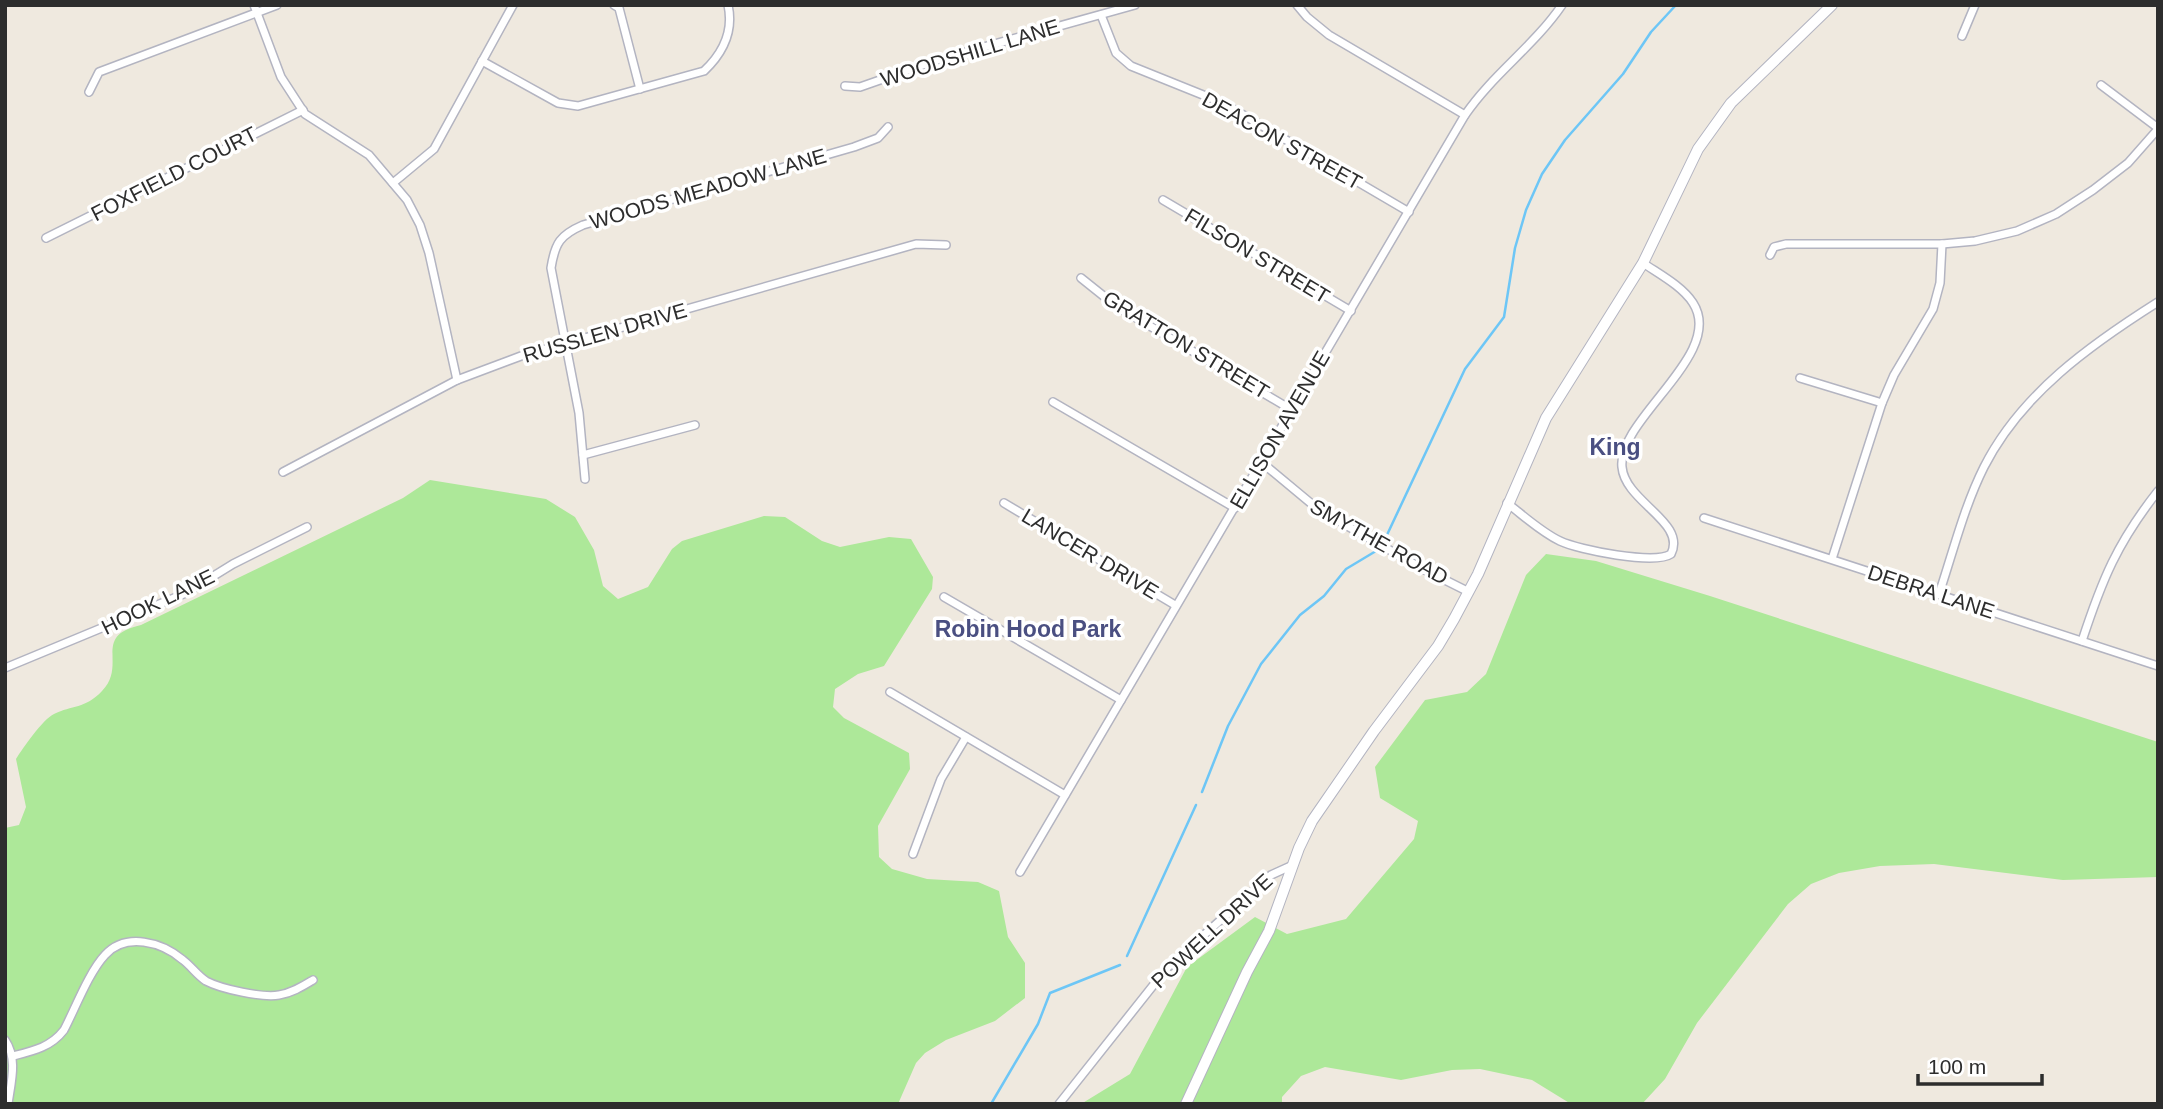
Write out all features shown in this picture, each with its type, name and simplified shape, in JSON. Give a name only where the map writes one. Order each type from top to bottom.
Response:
[{"type":"street","points":[[89,92],[99,72],[256,9],[277,5]]},
{"type":"street","points":[[393,183],[434,149],[513,5]]},
{"type":"street","points":[[614,5],[619,8],[640,89]]},
{"type":"street","points":[[482,61],[558,103],[578,106],[704,71],[719,56],[727,37],[731,19],[728,5]]},
{"type":"street","name":"WOODSHILL LANE","points":[[845,86],[860,87],[937,60],[1135,5]]},
{"type":"street","points":[[1297,5],[1329,35],[1465,115]]},
{"type":"street","name":"ELLISON AVENUE","points":[[1020,872],[1465,115],[1487,86],[1545,28],[1562,5]]},
{"type":"street","points":[[1186,1104],[1247,972],[1269,931],[1312,821],[1374,731],[1438,646],[1469,592],[1555,400],[1643,263],[1685,172],[1731,103],[1832,5]]},
{"type":"street","points":[[1962,36],[1975,5]]},
{"type":"street","points":[[256,9],[281,77],[303,110],[369,155],[407,200],[420,225],[429,253],[457,380]]},
{"type":"street","name":"DEACON STREET","points":[[1101,15],[1116,53],[1131,66],[1223,103],[1409,212]]},
{"type":"street","points":[[1770,255],[1774,247],[1786,244],[1942,244],[1996,237],[2056,214],[2087,195],[2128,163],[2158,129],[2101,85]]},
{"type":"street","name":"FOXFIELD COURT","points":[[46,238],[303,110]]},
{"type":"street","name":"WOODS MEADOW LANE","points":[[585,480],[579,413],[551,268],[557,244],[570,231],[583,225],[854,147],[878,138],[888,127]]},
{"type":"street","name":"FILSON STREET","points":[[1163,200],[1351,311]]},
{"type":"street","name":"RUSSLEN DRIVE","points":[[282,471],[457,380],[521,356],[916,244],[946,245]]},
{"type":"street","points":[[1832,559],[1882,403],[1933,309],[1940,283],[1942,244]]},
{"type":"street","points":[[1507,503],[1549,534],[1569,545],[1637,558],[1664,558],[1671,554],[1675,543],[1671,529],[1631,490],[1625,479],[1622,461],[1628,440],[1685,362],[1693,347],[1698,320],[1690,299],[1643,263]]},
{"type":"street","name":"GRATTON STREET","points":[[1081,278],[1116,306],[1292,410]]},
{"type":"street","points":[[1939,594],[1976,484],[2005,433],[2072,362],[2113,330],[2158,302]]},
{"type":"street","points":[[1800,378],[1882,403]]},
{"type":"street","points":[[1053,402],[1235,508]]},
{"type":"street","points":[[583,455],[695,425]]},
{"type":"street","name":"SMYTHE ROAD","points":[[1260,461],[1319,510],[1469,592]]},
{"type":"street","points":[[2082,641],[2110,563],[2137,517],[2158,491]]},
{"type":"street","name":"LANCER DRIVE","points":[[1004,503],[1175,605]]},
{"type":"street","name":"DEBRA LANE","points":[[1704,518],[2158,666]]},
{"type":"street","name":"HOOK LANE","points":[[5,668],[186,593],[233,564],[307,527]]},
{"type":"street","points":[[944,597],[1121,700]]},
{"type":"street","points":[[890,692],[1065,795]]},
{"type":"street","points":[[913,854],[941,779],[966,737]]},
{"type":"street","name":"POWELL DRIVE","points":[[1059,1104],[1167,968],[1272,875],[1293,865]]},
{"type":"street","points":[[13,1056],[44,1047],[58,1038],[97,964],[113,947],[120,944],[139,942],[157,945],[180,957],[207,981],[251,993],[284,995],[313,980]]},
{"type":"street","points":[[5,1040],[13,1056],[8,1104]]},
{"type":"green space","points":[[430,480],[546,499],[575,517],[594,550],[603,586],[618,599],[648,587],[672,549],[682,541],[764,516],[785,517],[822,541],[840,547],[889,537],[911,539],[933,577],[932,589],[884,666],[858,674],[835,689],[833,707],[844,718],[909,753],[910,769],[878,826],[879,857],[892,869],[927,879],[978,882],[999,891],[1008,937],[1025,963],[1025,998],[995,1021],[946,1040],[925,1053],[916,1063],[898,1104],[5,1104],[5,828],[19,825],[26,807],[16,759],[19,754],[49,717],[84,704],[102,691],[112,671],[117,636],[126,630],[403,498]]},
{"type":"green space","points":[[1546,554],[1596,561],[1710,596],[2158,742],[2158,877],[2063,880],[1934,864],[1880,866],[1839,873],[1811,884],[1788,904],[1697,1023],[1665,1079],[1642,1104],[1571,1104],[1532,1080],[1480,1069],[1452,1070],[1401,1080],[1325,1067],[1301,1076],[1282,1097],[1282,1104],[1081,1104],[1130,1074],[1187,967],[1255,917],[1287,934],[1346,919],[1414,839],[1418,821],[1380,798],[1375,767],[1425,700],[1467,692],[1486,674],[1526,575]]},
{"type":"waterway","points":[[1386,537],[1465,369],[1504,317],[1515,248],[1526,210],[1542,174],[1565,140],[1623,74],[1651,32],[1676,5]]},
{"type":"waterway","points":[[1202,792],[1228,726],[1261,664],[1300,615],[1324,596],[1346,569],[1376,551]]},
{"type":"waterway","points":[[1127,956],[1196,805]]},
{"type":"waterway","points":[[991,1104],[1038,1024],[1050,993],[1120,965]]},
{"type":"district","name":"King","points":[[1615,447]]},
{"type":"district","name":"Robin Hood Park","points":[[1028,629]]}]
